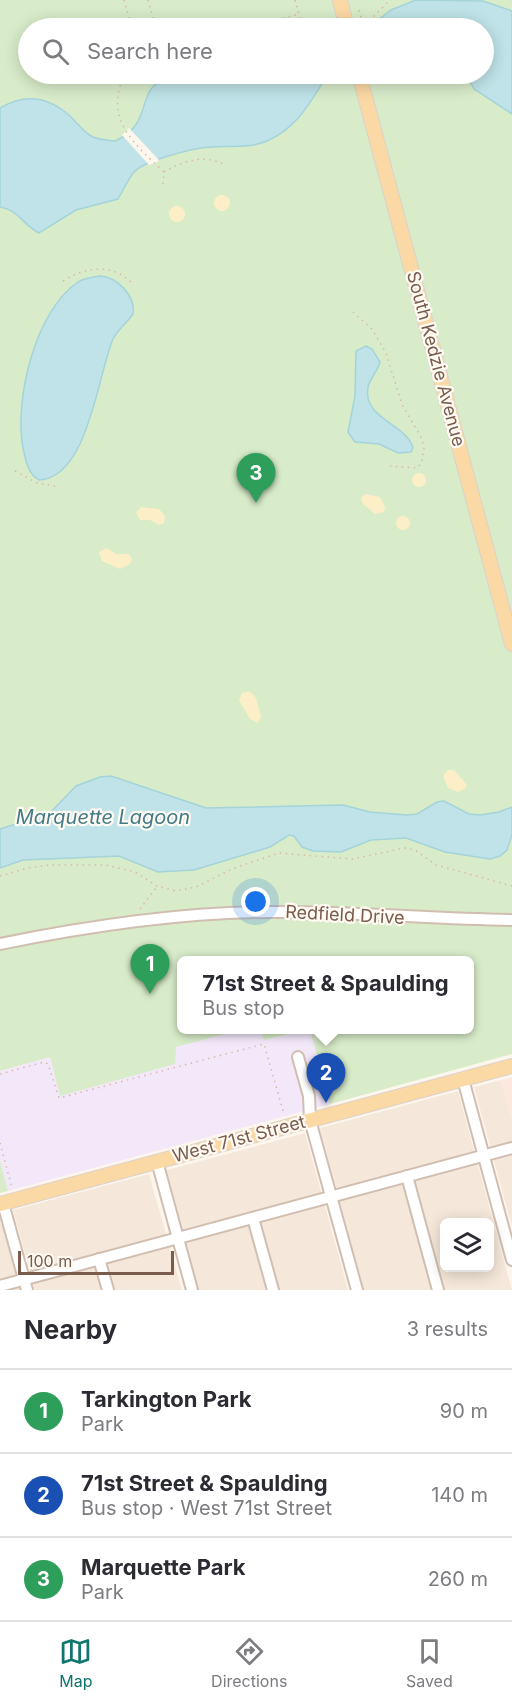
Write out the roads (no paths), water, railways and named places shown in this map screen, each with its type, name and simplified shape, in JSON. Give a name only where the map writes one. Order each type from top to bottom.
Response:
[{"type":"main road","points":[[340,0],[344,18]]},
{"type":"main road","name":"South Kedzie Avenue","points":[[362,84],[512,644]]},
{"type":"main road","name":"West 71st Street","points":[[2,1203],[512,1066]]},
{"type":"street","name":"Redfield Drive","points":[[0,944],[128,925],[227,914],[280,912],[426,919],[512,920]]},
{"type":"street","points":[[298,1058],[309,1096],[310,1120],[357,1290]]},
{"type":"street","points":[[463,1079],[512,1260]]},
{"type":"street","points":[[0,1286],[26,1285],[99,1259],[512,1148]]},
{"type":"street","points":[[157,1161],[192,1290]]},
{"type":"street","points":[[407,1176],[438,1290]]},
{"type":"street","points":[[2,1203],[26,1285]]},
{"type":"street","points":[[253,1218],[273,1290]]},
{"type":"street","points":[[99,1259],[108,1290]]},
{"type":"water","points":[[416,0],[483,1],[512,11],[512,114],[474,89],[471,84],[494,84],[494,18],[381,18],[391,10]]},
{"type":"water","points":[[157,84],[322,84],[296,121],[267,141],[248,146],[195,149],[149,163],[134,172],[118,199],[76,210],[39,233],[12,211],[0,207],[0,108],[19,100],[45,101],[70,116],[91,136],[115,141],[134,127],[152,88]]},
{"type":"water","points":[[100,276],[113,280],[124,289],[132,301],[133,314],[113,339],[89,422],[80,444],[69,462],[56,475],[39,480],[28,466],[21,428],[25,382],[31,358],[50,313],[63,295],[78,282]]},
{"type":"water","points":[[366,346],[372,349],[380,362],[368,387],[368,398],[378,414],[409,440],[413,448],[411,452],[398,453],[379,444],[355,442],[348,432],[355,396],[356,351]]},
{"type":"water","name":"Marquette Lagoon","points":[[111,776],[206,808],[343,805],[370,812],[406,815],[417,814],[437,802],[444,801],[469,814],[480,815],[512,807],[512,835],[507,850],[500,856],[490,859],[445,852],[406,838],[371,840],[341,852],[313,851],[302,847],[294,836],[289,835],[270,847],[194,870],[158,872],[119,856],[23,860],[0,868],[0,829],[50,813],[76,786],[100,777]]},
{"type":"place","name":"Marquette Park","points":[[256,503]]},
{"type":"place","name":"Tarkington Park","points":[[150,994]]},
{"type":"place","name":"71st Street & Spaulding","points":[[326,1103]]}]
